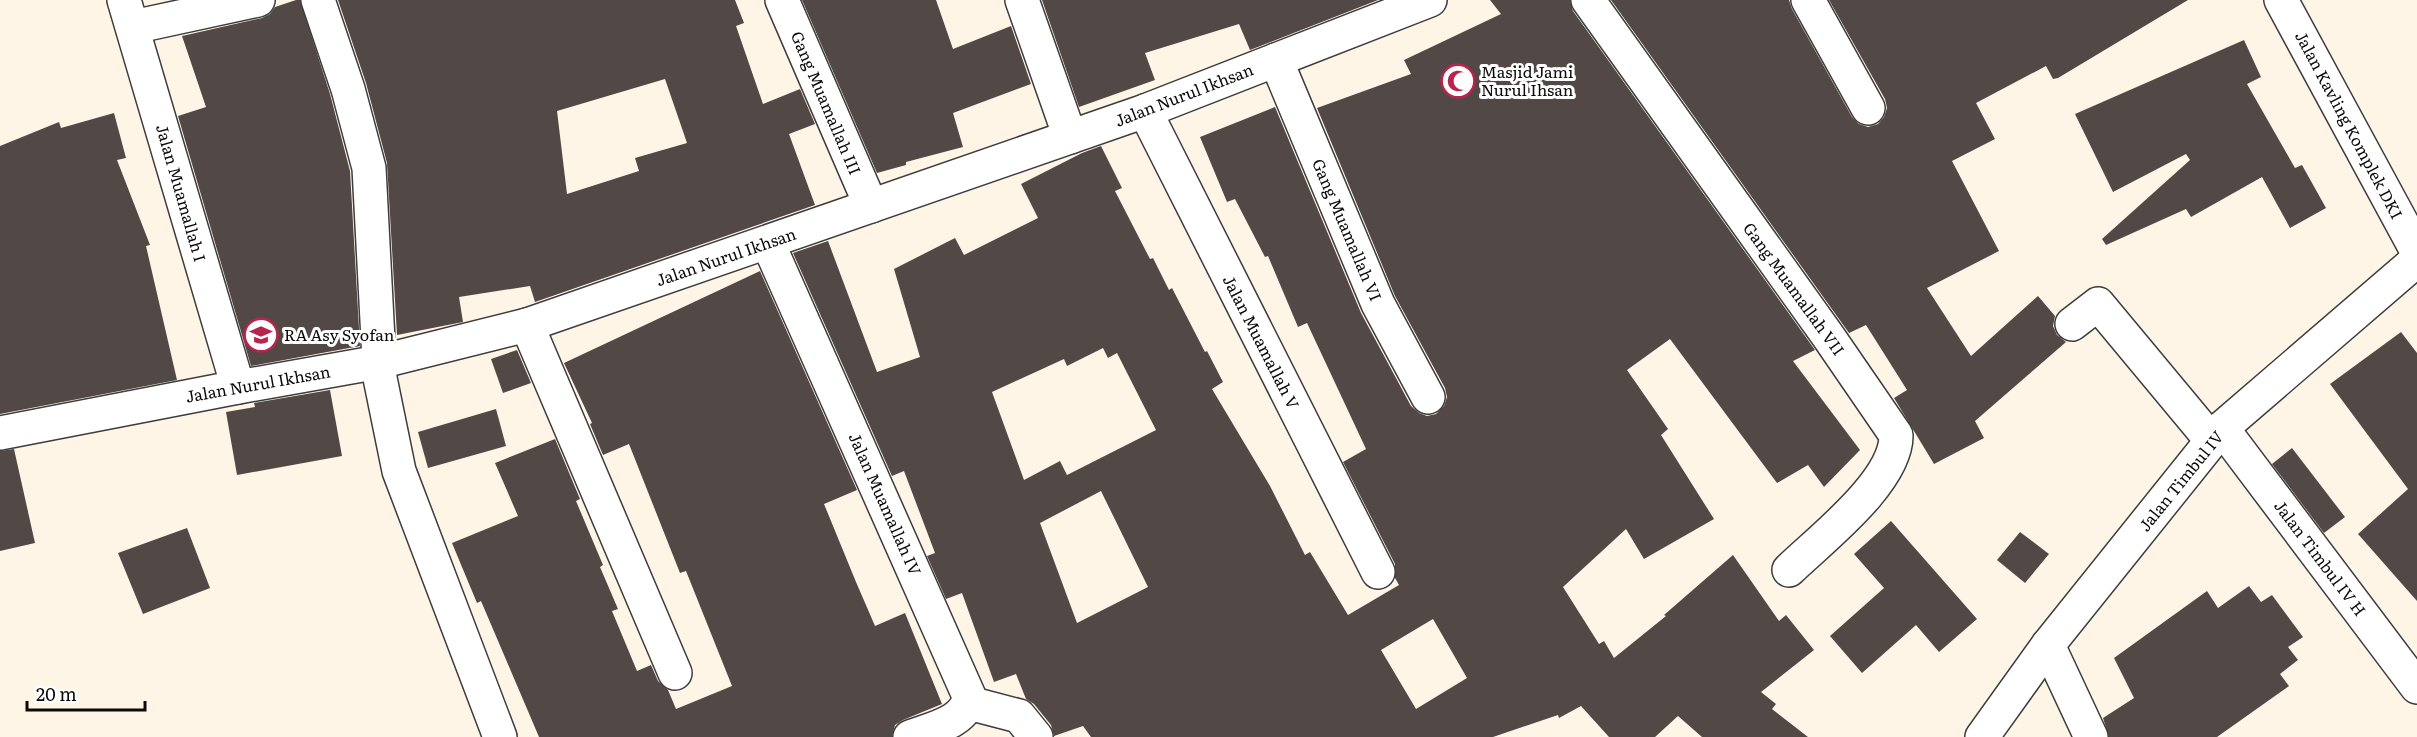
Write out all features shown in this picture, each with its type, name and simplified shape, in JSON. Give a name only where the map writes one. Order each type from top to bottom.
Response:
[{"type":"street","points":[[129,13],[258,0]]},
{"type":"street","points":[[318,0],[348,89],[369,168],[379,362],[399,471],[500,737]]},
{"type":"street","name":"Gang Muamallah III","points":[[782,0],[871,206]]},
{"type":"street","points":[[1022,0],[1070,137]]},
{"type":"street","name":"Jalan Nurul Ikhsan","points":[[0,433],[379,362],[527,325],[1145,111],[1430,0]]},
{"type":"street","name":"Gang Muamallah VII","points":[[1588,0],[1896,435],[1896,444],[1890,464],[1869,493],[1789,570]]},
{"type":"street","points":[[1808,0],[1868,108]]},
{"type":"street","name":"Jalan Kavling Komplek DKI","points":[[2281,0],[2417,251]]},
{"type":"street","name":"Jalan Muamallah I","points":[[129,13],[238,387]]},
{"type":"street","name":"Gang Muamallah VI","points":[[1276,60],[1378,304],[1428,397]]},
{"type":"street","name":"Jalan Muamallah V","points":[[1145,111],[1377,572]]},
{"type":"street","name":"Jalan Muamallah IV","points":[[768,243],[967,689],[969,703]]},
{"type":"street","name":"Jalan Timbul IV","points":[[1982,737],[2048,645],[2217,435],[2417,260]]},
{"type":"street","name":"Jalan Timbul IV H","points":[[2072,324],[2098,304],[2217,435],[2417,687]]},
{"type":"street","points":[[527,325],[675,673]]},
{"type":"street","points":[[2048,645],[2091,737]]},
{"type":"street","points":[[910,737],[958,717],[969,703],[1019,716],[1036,737]]},
{"type":"building","points":[[300,0],[330,94],[350,171],[360,346],[251,366],[178,116],[206,107],[182,36],[262,18],[270,14],[275,7]]},
{"type":"building","points":[[338,0],[735,0],[744,23],[736,26],[763,104],[800,89],[815,124],[789,134],[815,205],[535,302],[530,286],[459,297],[463,322],[397,335],[387,163],[366,83]],"holes":[[[665,79],[687,143],[635,158],[639,171],[567,194],[557,111]]]},
{"type":"building","points":[[802,0],[936,0],[953,49],[1011,26],[1031,84],[953,113],[963,147],[906,162],[906,165],[877,173]]},
{"type":"building","points":[[1042,0],[1378,0],[1250,50],[1239,24],[1145,53],[1155,80],[1079,107]]},
{"type":"building","points":[[1490,0],[1570,0],[1573,11],[1815,350],[1793,361],[1860,450],[1824,487],[1808,465],[1777,483],[1670,339],[1627,370],[1668,429],[1661,435],[1714,519],[1644,559],[1626,529],[1563,587],[1599,644],[1604,641],[1614,658],[1666,616],[1664,615],[1733,555],[1779,621],[1786,615],[1814,650],[1761,692],[1776,704],[1772,709],[1808,737],[1702,737],[1678,716],[1655,737],[1609,737],[1581,706],[1559,718],[1558,715],[1493,737],[1091,737],[1083,726],[1054,736],[1051,725],[1034,704],[1026,699],[1016,674],[994,682],[962,593],[946,599],[927,556],[935,553],[904,471],[892,476],[793,253],[828,241],[877,372],[920,357],[894,269],[955,238],[964,255],[1038,218],[1021,184],[1082,153],[1101,146],[1122,188],[1115,191],[1150,259],[1153,258],[1169,290],[1172,288],[1223,382],[1212,389],[1270,486],[1305,555],[1310,552],[1348,615],[1399,585],[1395,578],[1395,564],[1343,462],[1366,449],[1307,323],[1298,327],[1268,256],[1265,257],[1235,199],[1227,202],[1200,137],[1275,107],[1361,313],[1411,406],[1427,416],[1436,414],[1444,406],[1447,397],[1445,388],[1395,296],[1317,108],[1411,74],[1404,60],[1501,14]],"holes":[[[1103,348],[1108,358],[1117,353],[1156,430],[1067,475],[1060,461],[1024,480],[992,392],[1064,359],[1067,366]],[[1101,491],[1148,587],[1077,623],[1040,523]],[[1433,619],[1467,678],[1416,709],[1381,650]]]},
{"type":"building","points":[[1611,0],[1789,0],[1852,117],[1859,124],[1868,127],[1878,124],[1884,117],[1887,108],[1885,99],[1829,0],[2188,0],[2058,78],[2053,79],[2046,66],[1976,103],[1995,139],[1952,161],[1999,251],[1927,288],[1971,356],[2038,296],[2055,316],[2053,326],[2057,335],[2066,342],[1975,421],[1984,438],[1934,464],[1894,398],[1907,390],[1866,325],[1849,333]]},
{"type":"building","points":[[2244,40],[2261,77],[2247,84],[2295,168],[2302,165],[2326,208],[2290,228],[2262,177],[2191,217],[2186,209],[2106,245],[2102,239],[2190,160],[2186,154],[2113,192],[2075,114]]},
{"type":"building","points":[[114,113],[126,158],[117,160],[150,245],[146,246],[177,380],[0,414],[0,146],[59,122],[61,128]]},
{"type":"building","points":[[760,271],[857,490],[824,504],[856,582],[875,626],[905,613],[942,704],[895,725],[892,737],[539,737],[481,601],[477,603],[452,543],[518,516],[495,463],[555,439],[580,499],[576,501],[603,565],[600,567],[618,609],[612,611],[637,671],[651,665],[658,681],[668,690],[676,709],[732,686],[686,571],[680,573],[629,444],[603,455],[590,424],[592,423],[564,363]]},
{"type":"building","points":[[2401,332],[2417,353],[2417,601],[2358,534],[2408,489],[2330,384]]},
{"type":"building","points":[[517,350],[531,383],[503,393],[491,359]]},
{"type":"building","points":[[330,390],[342,456],[237,475],[226,412],[255,407],[254,403]]},
{"type":"building","points":[[496,409],[506,446],[428,468],[418,432]]},
{"type":"building","points":[[2292,448],[2345,517],[2324,533],[2272,464]]},
{"type":"building","points":[[14,449],[35,543],[0,551],[0,451]]},
{"type":"building","points":[[1891,521],[1977,619],[1939,652],[1916,625],[1862,673],[1830,636],[1884,588],[1854,554]]},
{"type":"building","points":[[187,528],[210,588],[143,614],[118,553]]},
{"type":"building","points":[[2020,532],[2049,554],[2025,583],[1997,560]]},
{"type":"building","points":[[2249,586],[2261,602],[2272,595],[2303,637],[2288,647],[2298,660],[2280,674],[2289,686],[2217,737],[2109,737],[2103,718],[2134,698],[2114,658],[2207,591],[2218,608]]},
{"type":"place","name":"Masjid Jami Nurul Ihsan","points":[[1458,81]]},
{"type":"place","name":"RA Asy Syofan","points":[[261,335]]}]
